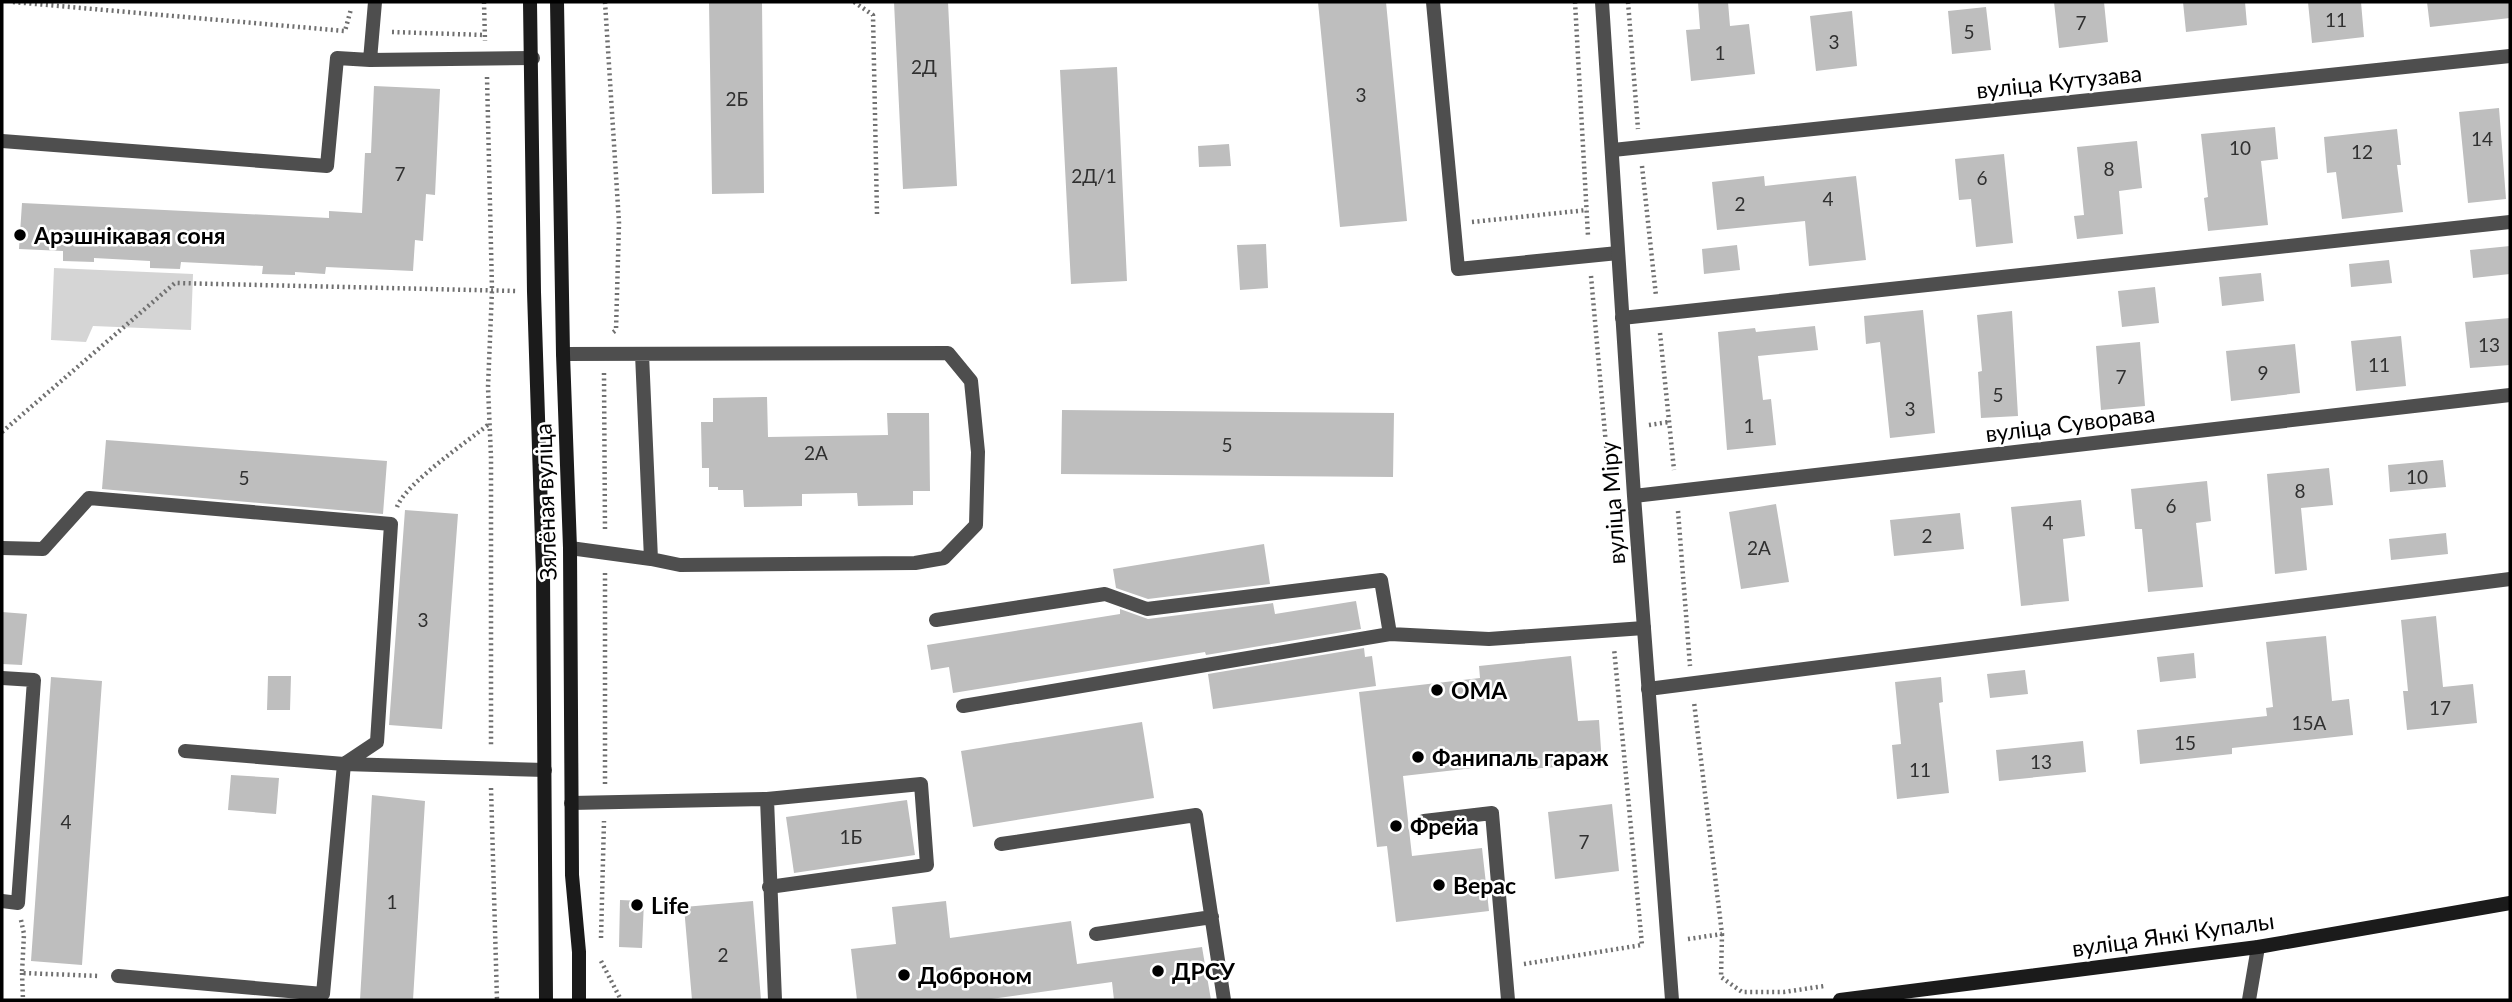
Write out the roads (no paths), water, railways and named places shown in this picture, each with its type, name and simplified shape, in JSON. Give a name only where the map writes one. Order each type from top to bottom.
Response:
[{"type":"main road","name":"Зялёная вуліца","points":[[530,2],[542,573],[547,1000]]},
{"type":"main road","name":"Зялёная вуліца","points":[[557,2],[563,354],[570,548],[572,875],[579,952],[579,1000]]},
{"type":"main road","points":[[533,58],[559,58]]},
{"type":"main road","name":"вуліца Янкі Купалы","points":[[1840,1000],[2258,947],[2510,903]]},
{"type":"street","points":[[370,60],[375,2]]},
{"type":"street","points":[[1433,2],[1458,269],[1618,253]]},
{"type":"street","name":"вуліца Міру","points":[[1602,2],[1634,496],[1672,1000]]},
{"type":"street","name":"вуліца Кутузава","points":[[1613,150],[2510,56]]},
{"type":"street","points":[[2,141],[327,166],[337,58],[533,58]]},
{"type":"street","points":[[1622,318],[2510,222]]},
{"type":"street","points":[[563,354],[948,353],[971,380],[978,452],[976,525],[944,558],[915,563],[680,565],[570,548]]},
{"type":"street","points":[[642,354],[651,559]]},
{"type":"street","name":"вуліца Суворава","points":[[1634,496],[2510,395]]},
{"type":"street","points":[[2,548],[43,549],[89,498],[391,524],[377,742],[344,764]]},
{"type":"street","points":[[1648,689],[2510,579]]},
{"type":"street","points":[[936,620],[1105,594],[1147,609],[1381,580],[1390,634]]},
{"type":"street","points":[[963,706],[1390,634],[1489,639],[1644,628]]},
{"type":"street","points":[[2,678],[34,680],[18,903],[2,901]]},
{"type":"street","points":[[185,751],[344,764],[545,770]]},
{"type":"street","points":[[118,976],[323,994],[344,764]]},
{"type":"street","points":[[571,803],[767,799],[921,784],[927,865],[769,887]]},
{"type":"street","points":[[767,799],[775,1000]]},
{"type":"street","points":[[1424,821],[1492,813],[1508,1000]]},
{"type":"street","points":[[1002,844],[1196,815],[1224,1000]]},
{"type":"street","points":[[1096,934],[1212,917]]},
{"type":"street","points":[[2249,1000],[2258,947]]},
{"type":"place","name":"Арэшнікавая соня","points":[[20,235]]},
{"type":"place","name":"ОМА","points":[[1437,690]]},
{"type":"place","name":"Фанипаль гараж","points":[[1418,757]]},
{"type":"place","name":"Фрейа","points":[[1396,826]]},
{"type":"place","name":"Верас","points":[[1439,885]]},
{"type":"place","name":"Life","points":[[637,905]]},
{"type":"place","name":"ДРСУ","points":[[1158,971]]},
{"type":"place","name":"Доброном","points":[[904,975]]}]
